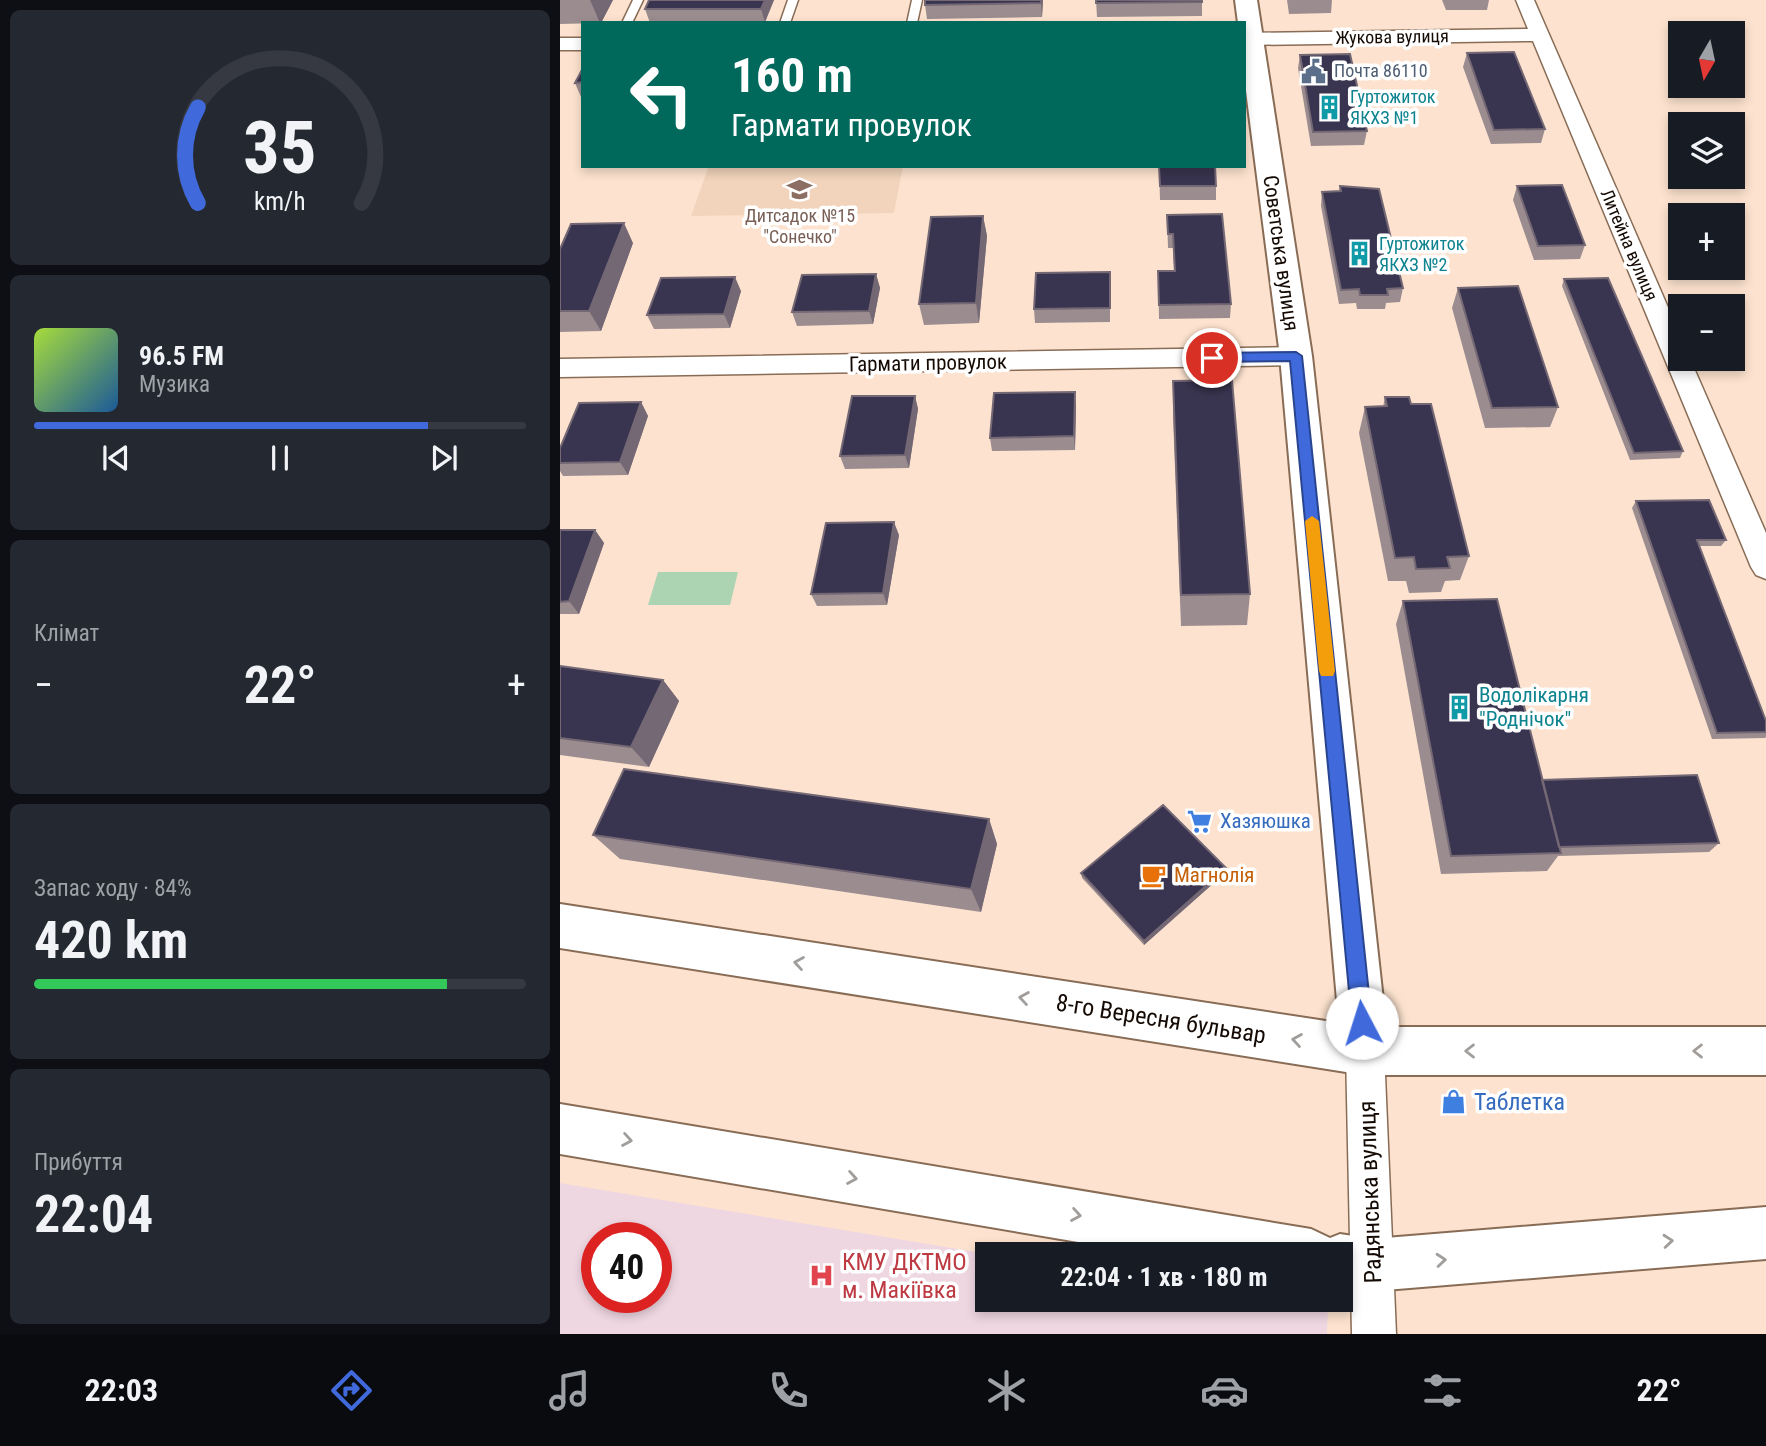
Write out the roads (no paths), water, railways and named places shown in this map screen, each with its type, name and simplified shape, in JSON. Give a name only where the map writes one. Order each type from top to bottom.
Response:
[{"type":"street","name":"Советська вулиця","points":[[1246,0],[1248,39],[1296,356],[1365,1051]]},
{"type":"street","name":"Литейна вулиця","points":[[1525,0],[1766,567]]},
{"type":"street","name":"Жукова вулиця","points":[[1248,39],[1540,34]]},
{"type":"street","points":[[560,44],[581,44]]},
{"type":"street","name":"Гармати провулок","points":[[560,368],[1296,356]]},
{"type":"street","name":"8-го Вересня бульвар","points":[[560,926],[1365,1051],[1766,1051]]},
{"type":"street","name":"Радянська вулиця","points":[[1365,1051],[1357,1263],[1374,1334]]},
{"type":"street","points":[[560,1129],[1234,1242]]},
{"type":"street","points":[[1357,1263],[1766,1233]]},
{"type":"lane","points":[[628,21],[638,0]]},
{"type":"lane","points":[[786,21],[793,0]]},
{"type":"lane","points":[[912,21],[917,0]]},
{"type":"place","name":"Почта 86110","points":[[1314,71]]},
{"type":"place","name":"Гуртожиток ЯКХЗ №1","points":[[1330,107]]},
{"type":"place","name":"Дитсадок №15 \"Сонечко\"","points":[[800,189]]},
{"type":"place","name":"Гуртожиток ЯКХЗ №2","points":[[1359,254]]},
{"type":"place","name":"Водолікарня \"Роднічок\"","points":[[1459,707]]},
{"type":"place","name":"Хазяюшка","points":[[1200,821]]},
{"type":"place","name":"Магнолія","points":[[1154,875]]},
{"type":"place","name":"Таблетка","points":[[1454,1102]]},
{"type":"place","name":"КМУ ДКТМО м. Макіївка","points":[[822,1276]]}]
